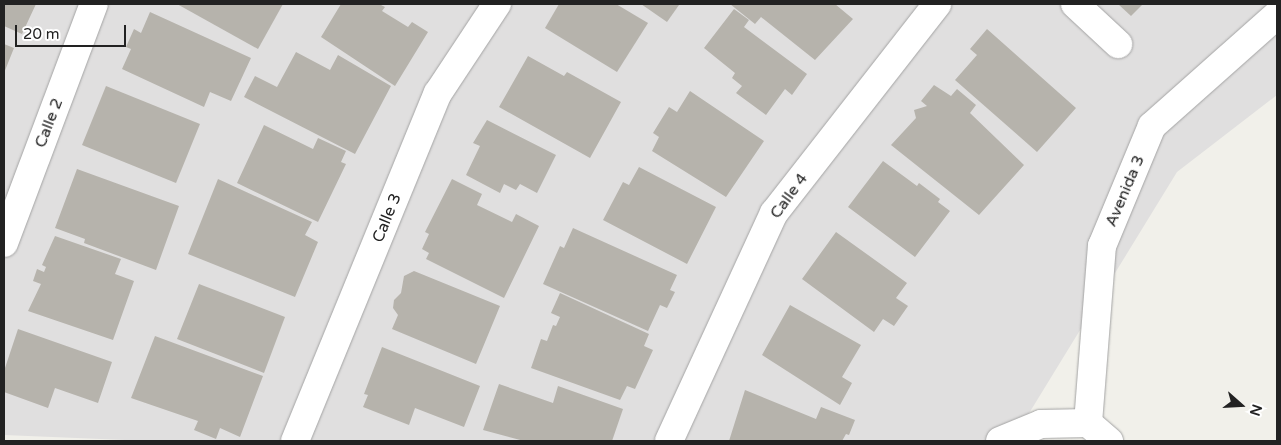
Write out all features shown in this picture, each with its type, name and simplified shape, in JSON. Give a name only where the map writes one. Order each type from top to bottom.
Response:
[{"type":"street","name":"Calle 2","points":[[4,243],[94,4]]},
{"type":"street","name":"Calle 3","points":[[295,441],[438,93],[497,4]]},
{"type":"street","name":"Calle 4","points":[[669,441],[774,213],[937,4]]},
{"type":"street","points":[[1075,4],[1118,44]]},
{"type":"street","name":"Avenida 3","points":[[1088,423],[1102,246],[1152,126],[1277,15]]},
{"type":"street","points":[[1000,441],[1041,424],[1088,423],[1109,441]]},
{"type":"shaded area","points":[[4,4],[1277,4],[1277,95],[1177,172],[1012,441],[149,441],[4,435]]},
{"type":"building","points":[[4,4],[36,4],[22,34],[4,26]]},
{"type":"building","points":[[177,4],[283,4],[258,49]]},
{"type":"building","points":[[341,4],[379,4],[385,7],[382,11],[408,27],[412,22],[428,32],[395,86],[321,37]]},
{"type":"building","points":[[559,4],[616,4],[648,23],[617,72],[545,28]]},
{"type":"building","points":[[641,4],[677,4],[679,5],[667,22]]},
{"type":"building","points":[[730,4],[835,4],[853,19],[815,60],[761,17],[755,24]]},
{"type":"building","points":[[1118,4],[1143,4],[1131,16]]},
{"type":"building","points":[[734,9],[749,20],[744,27],[807,74],[792,95],[785,89],[766,115],[736,93],[742,86],[732,78],[735,73],[704,48]]},
{"type":"building","points":[[150,12],[251,58],[231,101],[210,92],[204,107],[122,69],[131,49],[126,47],[134,29],[141,33]]},
{"type":"building","points":[[987,29],[1076,108],[1037,152],[955,80],[977,55],[970,49]]},
{"type":"building","points":[[4,44],[14,48],[4,73]]},
{"type":"building","points":[[296,52],[330,70],[338,55],[391,86],[355,154],[244,97],[255,76],[277,87]]},
{"type":"building","points":[[528,56],[564,76],[567,72],[621,102],[590,158],[499,107]]},
{"type":"building","points":[[934,85],[951,96],[957,89],[976,105],[970,113],[1024,165],[979,215],[891,145],[916,118],[914,110],[927,106],[921,101]]},
{"type":"building","points":[[106,86],[200,124],[176,183],[82,145]]},
{"type":"building","points":[[690,91],[764,141],[726,197],[652,151],[659,137],[653,133],[669,107],[677,112]]},
{"type":"building","points":[[487,120],[556,155],[537,193],[520,184],[516,190],[504,184],[500,193],[466,175],[480,146],[473,143]]},
{"type":"building","points":[[264,125],[313,149],[318,138],[346,151],[341,162],[346,164],[318,222],[237,183]]},
{"type":"building","points":[[883,161],[917,186],[919,183],[940,199],[938,202],[950,211],[915,257],[848,207]]},
{"type":"building","points":[[639,167],[716,207],[687,264],[603,220],[623,182],[629,185]]},
{"type":"building","points":[[77,169],[179,206],[156,270],[84,243],[85,239],[55,228]]},
{"type":"building","points":[[218,179],[312,222],[305,235],[318,242],[295,297],[188,254]]},
{"type":"building","points":[[452,179],[482,194],[477,205],[512,222],[516,214],[539,226],[504,298],[426,259],[429,253],[422,249],[429,234],[425,232]]},
{"type":"building","points":[[573,228],[677,275],[670,290],[675,292],[667,308],[660,305],[648,331],[543,284],[560,246],[564,248]]},
{"type":"building","points":[[836,232],[907,283],[896,298],[908,306],[894,326],[883,319],[874,332],[802,279]]},
{"type":"building","points":[[55,236],[121,259],[115,274],[134,281],[113,340],[28,311],[41,284],[33,281],[37,269],[44,272],[46,267],[42,265]]},
{"type":"building","points":[[414,271],[500,306],[476,364],[392,329],[398,315],[393,308],[394,300],[401,293],[404,276]]},
{"type":"building","points":[[199,284],[285,317],[264,373],[177,339]]},
{"type":"building","points":[[560,293],[649,334],[644,346],[653,350],[635,389],[627,386],[620,400],[531,368],[541,339],[547,341],[553,325],[556,326],[560,317],[551,313]]},
{"type":"building","points":[[790,305],[861,345],[842,377],[852,383],[840,405],[762,355]]},
{"type":"building","points":[[18,329],[112,362],[98,403],[55,388],[48,408],[4,392],[4,371]]},
{"type":"building","points":[[155,336],[263,376],[240,437],[220,428],[216,439],[194,430],[198,421],[131,398]]},
{"type":"building","points":[[382,347],[480,386],[464,427],[415,408],[409,425],[363,407],[368,395],[364,394]]},
{"type":"building","points":[[499,384],[553,403],[558,386],[623,409],[612,441],[524,441],[483,430]]},
{"type":"building","points":[[745,390],[816,419],[821,407],[855,420],[849,435],[846,434],[842,441],[729,441]]}]
